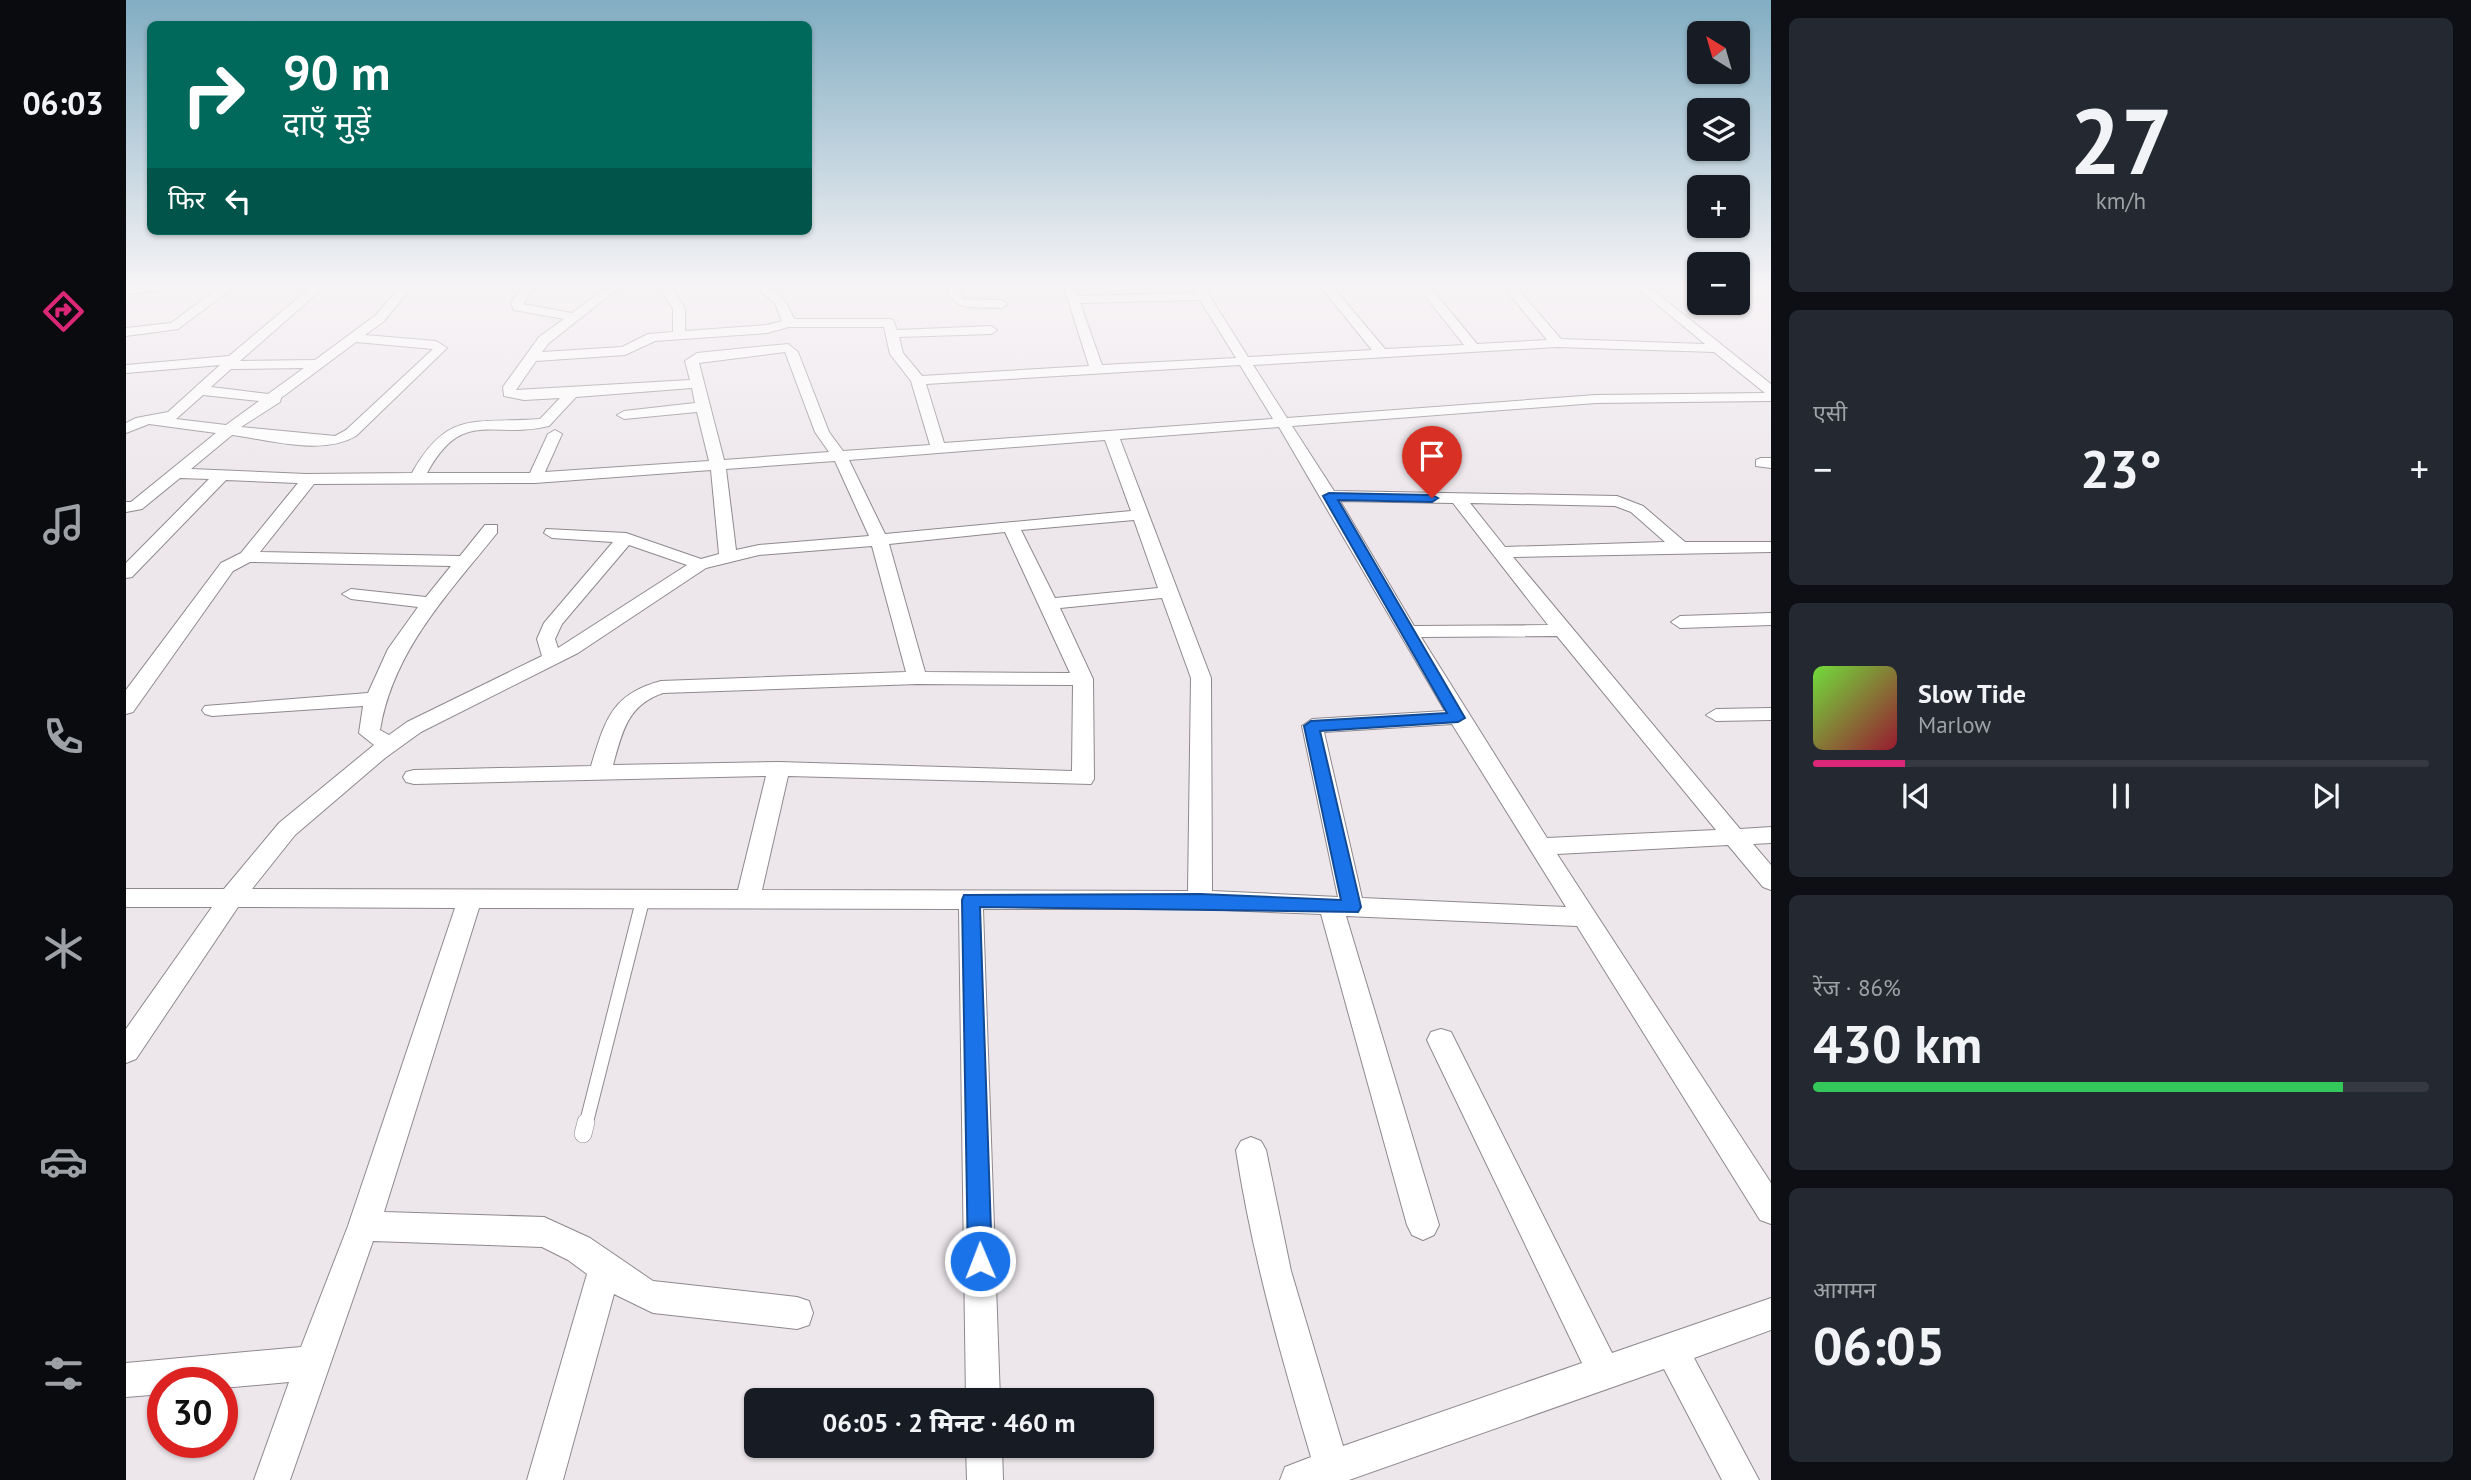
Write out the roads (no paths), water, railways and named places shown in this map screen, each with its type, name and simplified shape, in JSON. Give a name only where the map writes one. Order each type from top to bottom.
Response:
[{"type":"street","points":[[154,421],[172,416],[238,356]]},
{"type":"street","points":[[126,507],[136,506],[230,429],[330,356]]},
{"type":"street","points":[[126,429],[141,421],[154,421],[325,442],[339,440],[351,433],[433,356]]},
{"type":"street","points":[[545,356],[530,357],[509,393],[524,396],[697,384]]},
{"type":"street","points":[[712,356],[694,358],[692,361],[718,467],[727,556]]},
{"type":"street","points":[[794,356],[822,432],[839,457],[879,540],[918,678]]},
{"type":"street","points":[[899,356],[918,380],[938,448]]},
{"type":"street","points":[[1092,356],[1097,369]]},
{"type":"street","points":[[1242,356],[1329,496],[1458,718],[1771,1210]]},
{"type":"street","points":[[918,380],[1311,356]]},
{"type":"street","points":[[1727,356],[1771,391]]},
{"type":"street","points":[[126,369],[231,362],[320,364]]},
{"type":"street","points":[[200,390],[275,398]]},
{"type":"street","points":[[416,480],[430,451],[453,431],[470,425],[544,423],[572,393]]},
{"type":"street","points":[[178,472],[310,479],[536,478],[718,467],[1596,399],[1771,397]]},
{"type":"street","points":[[624,415],[702,407]]},
{"type":"street","points":[[536,478],[555,434]]},
{"type":"street","points":[[1111,436],[1201,678],[1200,900]]},
{"type":"street","points":[[126,573],[223,474]]},
{"type":"street","points":[[126,708],[133,694],[227,567],[247,556],[310,479]]},
{"type":"street","points":[[1329,496],[1617,501],[1637,509],[1681,547]]},
{"type":"street","points":[[1458,499],[1562,630],[1771,881]]},
{"type":"street","points":[[130,1040],[231,898],[287,830],[389,744],[414,727],[552,659],[700,564],[759,550],[1141,515]]},
{"type":"street","points":[[414,777],[779,769],[1083,779],[1083,679],[1011,526]]},
{"type":"street","points":[[389,744],[369,733],[377,699],[402,641],[491,529]]},
{"type":"street","points":[[552,533],[626,538],[700,564]]},
{"type":"street","points":[[552,659],[546,639],[552,623],[626,538]]},
{"type":"street","points":[[1500,552],[1771,547]]},
{"type":"street","points":[[247,556],[467,561]]},
{"type":"street","points":[[1049,604],[1169,592]]},
{"type":"street","points":[[351,594],[431,603]]},
{"type":"street","points":[[1680,622],[1771,619]]},
{"type":"street","points":[[1408,632],[1562,630]]},
{"type":"street","points":[[600,772],[619,711],[625,703],[649,690],[690,684],[918,678],[1083,679]]},
{"type":"street","points":[[212,710],[377,699]]},
{"type":"street","points":[[1716,715],[1771,714]]},
{"type":"street","points":[[1423,1225],[1342,906],[1311,726],[1458,718]]},
{"type":"street","points":[[748,899],[779,769]]},
{"type":"street","points":[[1539,847],[1771,835]]},
{"type":"street","points":[[126,898],[1200,900],[1586,917]]},
{"type":"street","points":[[272,1480],[364,1226],[470,898]]},
{"type":"street","points":[[971,900],[983,1388]]},
{"type":"street","points":[[1441,1040],[1604,1373]]},
{"type":"street","points":[[1251,1150],[1258,1199],[1281,1298],[1332,1469]]},
{"type":"street","points":[[364,1226],[544,1232],[579,1249],[633,1289],[653,1297],[797,1313]]},
{"type":"street","points":[[545,1480],[606,1268]]},
{"type":"street","points":[[1298,1480],[1771,1314]]},
{"type":"street","points":[[1672,1350],[1741,1480]]},
{"type":"street","points":[[126,1380],[313,1363]]},
{"type":"street","points":[[984,1458],[985,1480]]},
{"type":"lane","points":[[583,1134],[643,899]]}]
